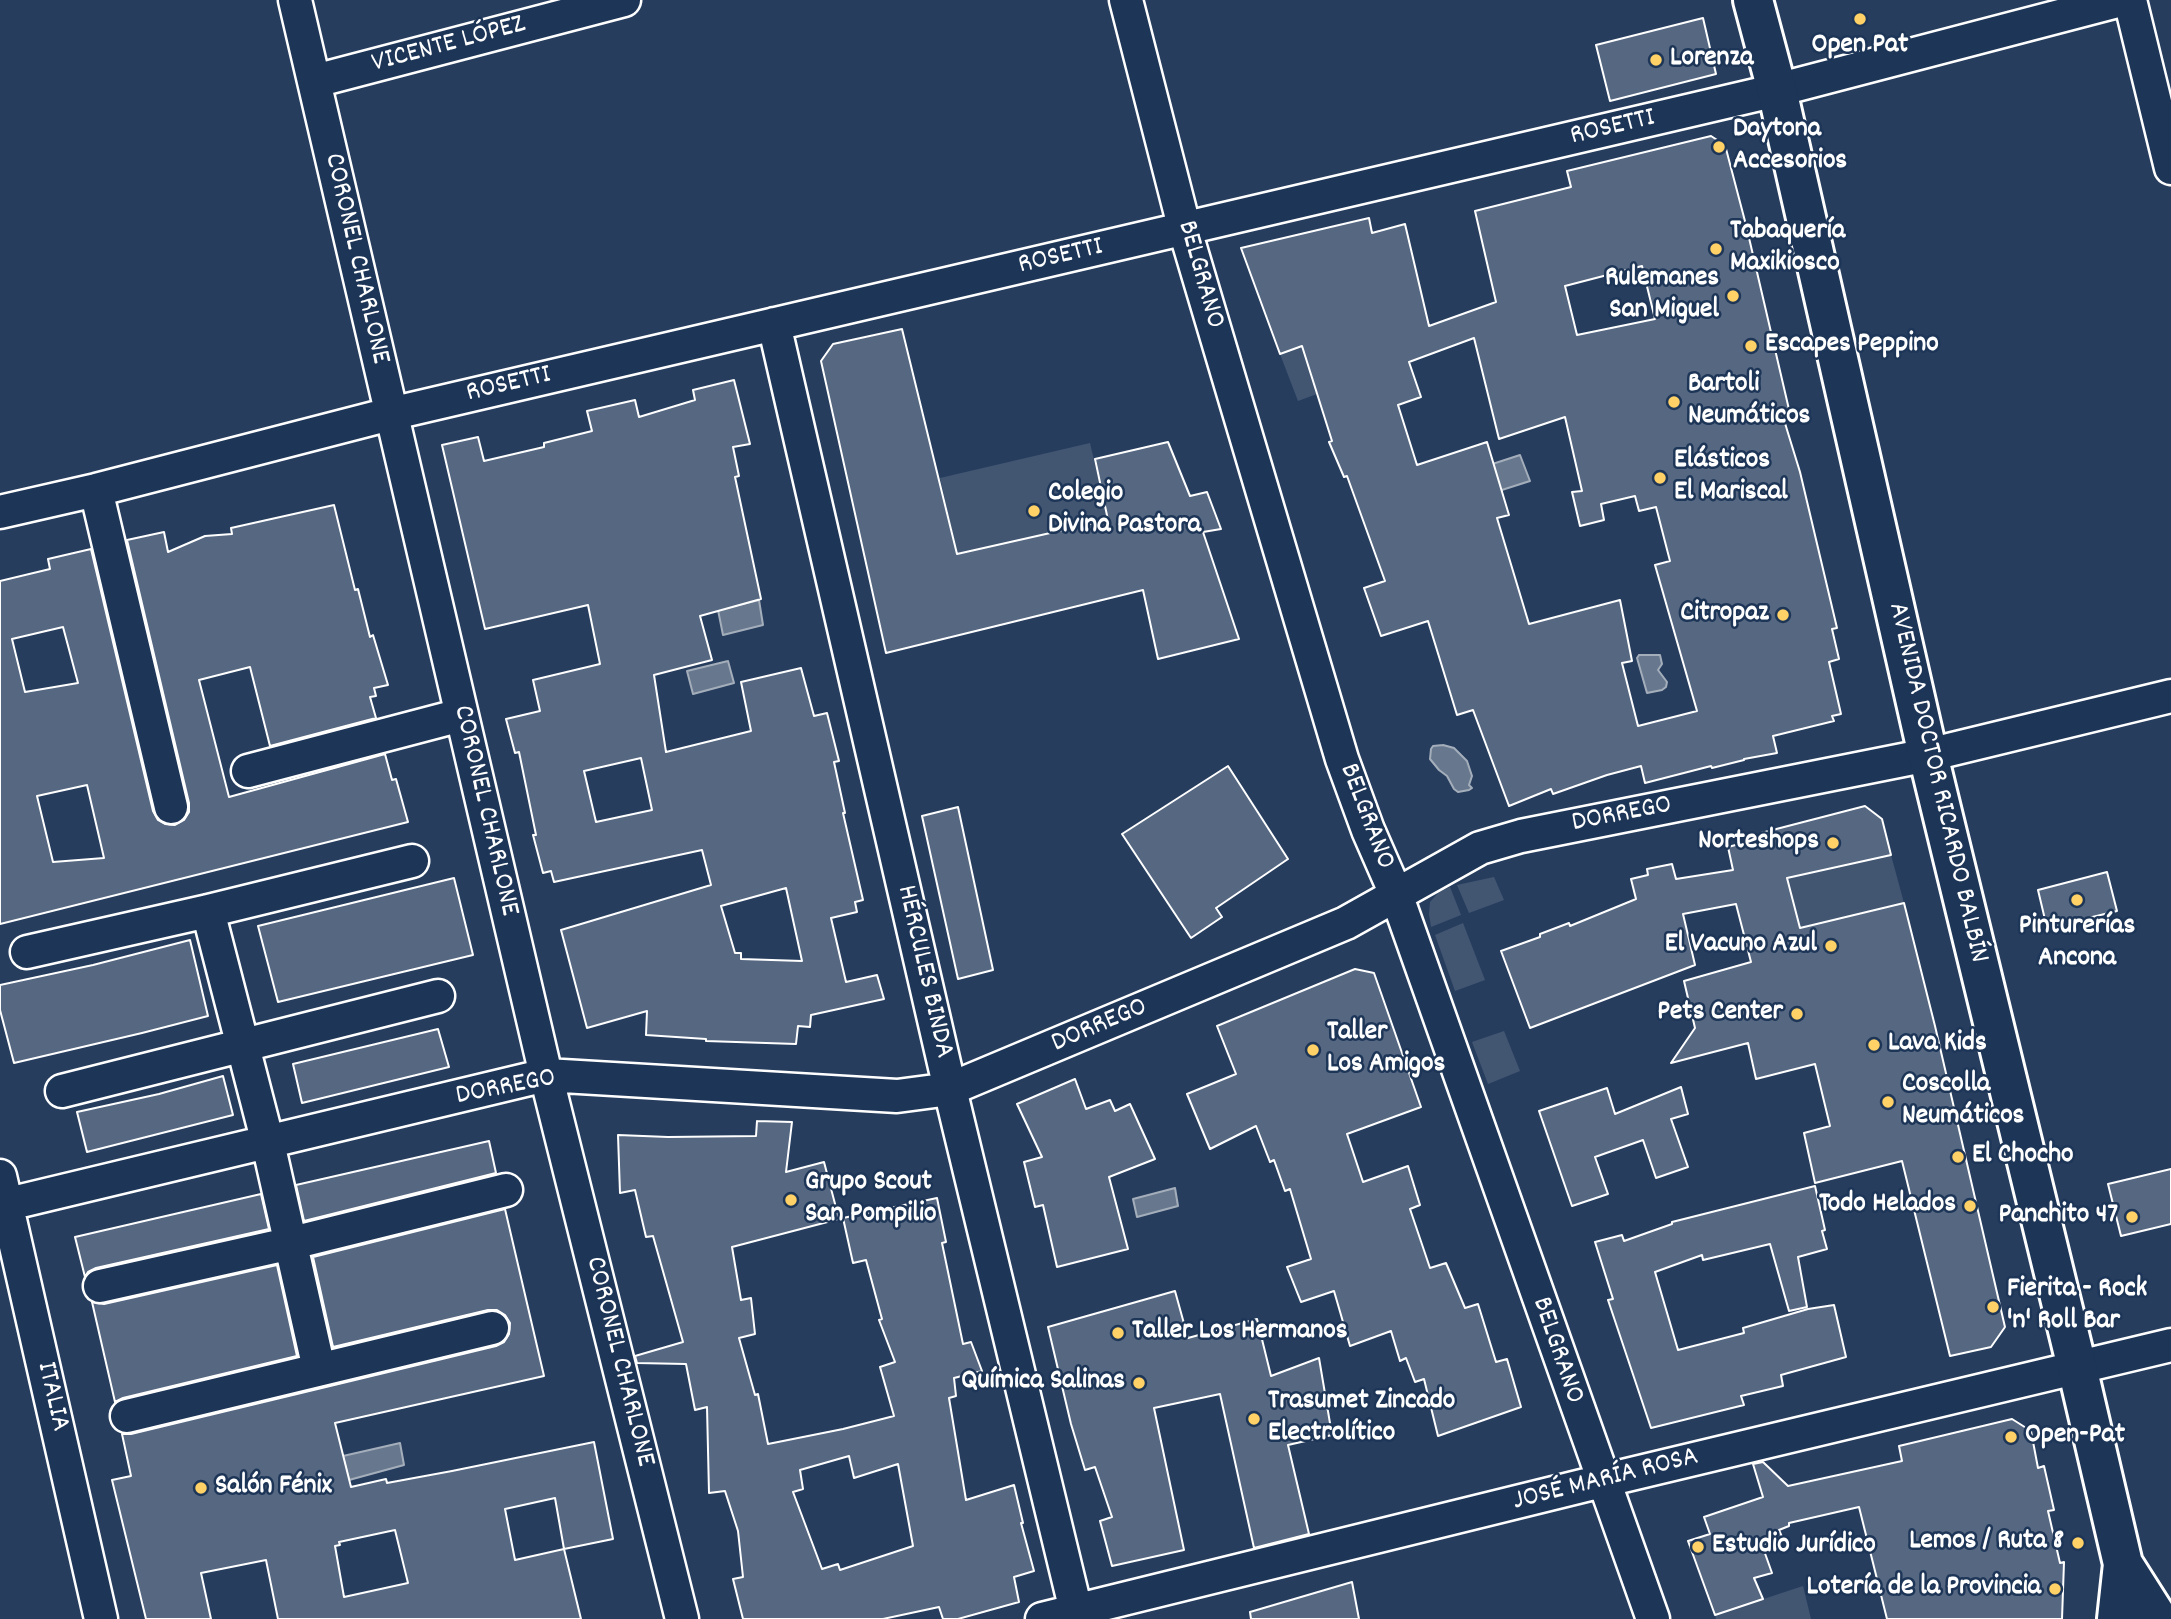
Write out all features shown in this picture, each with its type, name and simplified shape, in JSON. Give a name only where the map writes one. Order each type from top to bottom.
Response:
[{"type":"main road","name":"AVENIDA DOCTOR RICARDO BALBÍN","points":[[1753,0],[1777,90],[1928,755],[2123,1564],[2158,1619]]},
{"type":"main road","name":"AVENIDA DOCTOR RICARDO BALBÍN","points":[[2117,1619],[2123,1564]]},
{"type":"street","name":"CORONEL CHARLONE","points":[[295,0],[546,1075],[682,1619]]},
{"type":"street","name":"VICENTE LÓPEZ","points":[[315,81],[624,0]]},
{"type":"street","name":"BELGRANO","points":[[1126,0],[1185,230],[1342,759],[1368,830],[1396,894],[1653,1619]]},
{"type":"street","name":"ROSETTI","points":[[0,512],[390,414],[1777,90],[2121,0]]},
{"type":"street","points":[[2130,0],[2171,168]]},
{"type":"street","name":"HÉRCULES BINDA","points":[[774,324],[950,1089],[1077,1615]]},
{"type":"street","points":[[96,490],[171,807]]},
{"type":"street","name":"DORREGO","points":[[2,1196],[268,1143],[546,1075],[897,1096],[950,1089],[1346,923],[1480,848],[1521,835],[1928,755],[2171,696]]},
{"type":"street","points":[[248,771],[461,715]]},
{"type":"street","points":[[27,952],[208,911],[412,860]]},
{"type":"street","points":[[208,911],[268,1143],[319,1370]]},
{"type":"street","points":[[62,1091],[438,996]]},
{"type":"street","points":[[100,1286],[506,1191]]},
{"type":"street","name":"ITALIA","points":[[2,1196],[101,1619]]},
{"type":"street","points":[[127,1416],[492,1328]]},
{"type":"street","name":"JOSÉ MARÍA ROSA","points":[[1042,1619],[1077,1615],[1602,1481],[2171,1345]]},
{"type":"shaded area","points":[[1391,315],[1317,394],[1298,401],[1280,354]]},
{"type":"shaded area","points":[[1090,443],[1108,520],[957,554],[940,478]]},
{"type":"shaded area","points":[[1520,455],[1530,481],[1483,496],[1474,470]]},
{"type":"shaded area","points":[[759,600],[763,625],[723,635],[718,610]]},
{"type":"shaded area","points":[[1639,655],[1660,655],[1662,664],[1658,670],[1667,682],[1662,690],[1647,693],[1637,658]]},
{"type":"shaded area","points":[[728,661],[734,683],[693,694],[687,671]]},
{"type":"shaded area","points":[[1433,746],[1454,748],[1467,761],[1472,776],[1469,785],[1472,788],[1469,790],[1458,792],[1454,789],[1447,776],[1430,759]]},
{"type":"shaded area","points":[[1891,855],[1904,903],[1799,928],[1787,878]]},
{"type":"shaded area","points":[[1494,877],[1504,900],[1469,913],[1457,885]]},
{"type":"shaded area","points":[[1450,887],[1461,915],[1431,927],[1430,902],[1439,892]]},
{"type":"shaded area","points":[[1463,923],[1485,980],[1455,991],[1435,935]]},
{"type":"shaded area","points":[[1504,1031],[1520,1071],[1488,1084],[1472,1042]]},
{"type":"shaded area","points":[[1175,1188],[1178,1206],[1137,1217],[1133,1199]]},
{"type":"shaded area","points":[[400,1443],[404,1465],[349,1480],[343,1456]]},
{"type":"shaded area","points":[[1803,1586],[1811,1619],[1716,1619],[1715,1615]]},
{"type":"building","name":"Lorenza","points":[[1703,18],[1716,74],[1610,101],[1596,45]]},
{"type":"building","points":[[1711,136],[1725,145],[1791,418],[1784,420],[1800,472],[1837,628],[1832,629],[1839,659],[1829,662],[1841,714],[1832,716],[1834,721],[1773,736],[1777,753],[1645,783],[1641,766],[1553,794],[1551,789],[1509,806],[1473,710],[1457,715],[1428,621],[1381,636],[1364,588],[1385,581],[1347,476],[1344,477],[1329,442],[1332,441],[1302,346],[1280,354],[1241,248],[1369,218],[1372,233],[1405,224],[1429,326],[1496,302],[1475,211],[1571,187],[1567,171]],"holes":[[[1642,266],[1655,319],[1577,335],[1565,286]],[[1474,338],[1499,439],[1565,417],[1582,491],[1572,492],[1580,526],[1604,520],[1601,504],[1635,496],[1639,511],[1656,507],[1670,561],[1655,565],[1697,711],[1638,726],[1622,663],[1632,661],[1620,600],[1529,624],[1497,518],[1509,515],[1487,442],[1417,465],[1398,405],[1421,397],[1409,362]]]},
{"type":"building","points":[[902,329],[957,554],[1108,520],[1095,459],[1168,442],[1190,496],[1207,492],[1221,529],[1203,532],[1239,639],[1158,659],[1143,590],[886,653],[821,361],[833,344]]},
{"type":"building","points":[[734,380],[750,444],[733,447],[739,476],[735,477],[761,599],[700,616],[712,660],[654,675],[666,752],[751,731],[741,682],[801,668],[814,716],[827,713],[839,761],[834,762],[843,813],[863,900],[855,902],[857,912],[831,918],[846,982],[877,975],[884,999],[811,1015],[810,1027],[798,1026],[796,1044],[706,1041],[646,1035],[647,1011],[587,1028],[561,930],[711,885],[702,850],[554,882],[551,871],[543,873],[533,835],[536,835],[519,752],[515,753],[506,719],[540,711],[533,680],[600,664],[588,605],[485,629],[442,445],[478,437],[484,461],[544,447],[544,443],[592,431],[587,411],[635,400],[639,417],[695,400],[693,390]],"holes":[[[641,758],[652,810],[596,822],[584,771]],[[786,888],[802,961],[741,959],[741,953],[735,953],[721,906]]]},
{"type":"building","points":[[334,505],[355,590],[358,589],[370,637],[373,635],[388,685],[374,688],[376,696],[370,697],[376,718],[270,746],[250,667],[199,680],[229,797],[385,754],[392,780],[396,779],[408,822],[0,924],[0,581],[50,569],[48,559],[91,549],[153,811],[158,820],[175,825],[184,820],[189,812],[189,803],[127,540],[164,532],[168,552],[205,536],[232,534],[231,528]],"holes":[[[63,627],[78,683],[25,692],[12,639]],[[87,785],[104,858],[53,862],[37,796]]]},
{"type":"building","points":[[1228,766],[1288,859],[1216,908],[1222,917],[1191,938],[1122,834]]},
{"type":"building","points":[[1865,806],[1882,819],[1891,855],[1787,878],[1800,928],[1904,903],[2005,1327],[1991,1347],[1950,1356],[1902,1161],[1815,1183],[1804,1133],[1830,1126],[1815,1064],[1756,1079],[1748,1043],[1671,1063],[1695,1028],[1684,981],[1751,962],[1736,904],[1683,914],[1695,965],[1530,1028],[1501,951],[1636,899],[1631,879],[1648,875],[1647,869],[1672,864],[1676,879],[1733,870],[1728,847],[1762,838],[1761,833]]},
{"type":"building","points":[[958,807],[993,970],[958,979],[922,816]]},
{"type":"building","name":"Pinturerías Ancona","points":[[2107,872],[2117,911],[2047,928],[2038,890]]},
{"type":"building","points":[[454,878],[473,955],[278,1002],[258,926]]},
{"type":"building","points":[[190,940],[208,1016],[14,1063],[0,1010],[0,985]]},
{"type":"building","points":[[1355,969],[1374,973],[1421,1107],[1347,1134],[1363,1182],[1408,1166],[1420,1205],[1410,1209],[1430,1268],[1446,1263],[1465,1308],[1478,1304],[1496,1362],[1507,1359],[1521,1407],[1438,1436],[1424,1379],[1415,1382],[1406,1358],[1400,1361],[1391,1331],[1350,1346],[1334,1291],[1301,1302],[1287,1267],[1311,1259],[1290,1189],[1285,1191],[1274,1160],[1270,1162],[1256,1126],[1210,1149],[1187,1094],[1236,1074],[1217,1026]]},
{"type":"building","points":[[438,1029],[449,1067],[302,1103],[293,1064]]},
{"type":"building","points":[[223,1076],[233,1115],[87,1152],[77,1112],[159,1094]]},
{"type":"building","points":[[1075,1079],[1086,1109],[1110,1100],[1115,1111],[1130,1104],[1155,1159],[1109,1177],[1128,1249],[1057,1267],[1043,1205],[1035,1207],[1024,1162],[1042,1157],[1017,1104]]},
{"type":"building","points":[[1681,1087],[1688,1114],[1671,1119],[1688,1167],[1656,1178],[1643,1140],[1595,1157],[1608,1194],[1572,1206],[1539,1111],[1607,1088],[1615,1114]]},
{"type":"building","points":[[757,1121],[792,1122],[786,1172],[824,1162],[839,1219],[732,1247],[741,1300],[751,1298],[755,1334],[739,1338],[755,1395],[758,1394],[768,1444],[894,1416],[880,1367],[895,1362],[879,1320],[882,1319],[866,1260],[853,1263],[843,1218],[937,1198],[946,1242],[942,1243],[963,1344],[971,1342],[982,1371],[954,1378],[956,1396],[949,1398],[966,1500],[1014,1485],[1034,1571],[1014,1577],[1019,1602],[958,1619],[943,1619],[939,1607],[883,1619],[743,1619],[733,1579],[743,1577],[738,1531],[725,1491],[709,1493],[707,1407],[695,1410],[686,1364],[637,1363],[635,1356],[683,1342],[653,1236],[646,1237],[635,1190],[620,1193],[618,1135],[756,1136]],"holes":[[[849,1456],[854,1478],[898,1464],[913,1546],[840,1570],[838,1564],[822,1569],[793,1492],[803,1489],[800,1470]]]},
{"type":"building","points":[[489,1141],[496,1173],[304,1221],[296,1185]]},
{"type":"building","points":[[2171,1169],[2171,1224],[2121,1236],[2108,1184]]},
{"type":"building","points":[[1815,1186],[1827,1249],[1798,1257],[1807,1307],[1789,1311],[1770,1244],[1703,1260],[1702,1255],[1655,1272],[1678,1350],[1744,1333],[1743,1328],[1808,1309],[1834,1305],[1846,1357],[1781,1375],[1783,1386],[1741,1396],[1744,1405],[1651,1428],[1608,1300],[1613,1299],[1595,1242],[1622,1235],[1624,1241],[1672,1222]]},
{"type":"building","points":[[261,1194],[269,1229],[96,1268],[85,1277],[75,1237]]},
{"type":"building","points":[[505,1209],[544,1376],[335,1423],[351,1487],[386,1479],[387,1483],[452,1471],[594,1442],[613,1539],[564,1549],[581,1619],[278,1619],[266,1560],[201,1573],[211,1619],[146,1619],[112,1480],[131,1476],[122,1434],[496,1346],[504,1342],[509,1334],[510,1323],[505,1315],[497,1310],[488,1310],[333,1347],[313,1257]],"holes":[[[555,1498],[564,1549],[515,1560],[505,1509]],[[395,1530],[408,1583],[344,1597],[335,1546],[340,1545],[339,1542]]]},
{"type":"building","points":[[277,1265],[297,1356],[115,1402],[92,1302],[104,1304]]},
{"type":"building","points":[[1175,1291],[1188,1338],[1257,1319],[1271,1376],[1319,1358],[1332,1435],[1288,1445],[1309,1534],[1254,1548],[1220,1394],[1154,1408],[1184,1550],[1112,1566],[1100,1521],[1112,1517],[1095,1467],[1085,1470],[1048,1327]]},
{"type":"building","points":[[2012,1419],[2031,1431],[2038,1468],[2044,1466],[2054,1510],[2048,1511],[2060,1563],[2064,1562],[2062,1619],[1887,1619],[1859,1507],[1789,1523],[1789,1526],[1779,1530],[1782,1537],[1762,1545],[1772,1573],[1754,1578],[1763,1599],[1715,1615],[1688,1541],[1710,1534],[1704,1517],[1763,1497],[1753,1464],[1763,1462],[1788,1486],[1902,1461],[1899,1446]]},
{"type":"building","points":[[1352,1582],[1359,1619],[1251,1619],[1250,1612]]},
{"type":"place","name":"Open Pat","points":[[1860,19]]},
{"type":"place","name":"Lorenza","points":[[1656,60]]},
{"type":"place","name":"Daytona Accesorios","points":[[1719,147]]},
{"type":"place","name":"Tabaquería Maxikiosco","points":[[1716,249]]},
{"type":"place","name":"Rulemanes San Miguel","points":[[1733,296]]},
{"type":"place","name":"Escapes Peppino","points":[[1751,346]]},
{"type":"place","name":"Bartoli Neumáticos","points":[[1674,402]]},
{"type":"place","name":"Elásticos El Mariscal","points":[[1660,478]]},
{"type":"place","name":"Colegio Divina Pastora","points":[[1034,511]]},
{"type":"place","name":"Citropaz","points":[[1783,615]]},
{"type":"place","name":"Norteshops","points":[[1833,843]]},
{"type":"place","name":"Pinturerías Ancona","points":[[2077,900]]},
{"type":"place","name":"El Vacuno Azul","points":[[1831,946]]},
{"type":"place","name":"Pets Center","points":[[1797,1014]]},
{"type":"place","name":"Lava Kids","points":[[1874,1045]]},
{"type":"place","name":"Taller Los Amigos","points":[[1313,1050]]},
{"type":"place","name":"Coscolla Neumáticos","points":[[1888,1102]]},
{"type":"place","name":"El Chocho","points":[[1958,1157]]},
{"type":"place","name":"Grupo Scout San Pompilio","points":[[791,1200]]},
{"type":"place","name":"Todo Helados","points":[[1970,1206]]},
{"type":"place","name":"Panchito 47","points":[[2132,1217]]},
{"type":"place","name":"Fierita - Rock 'n' Roll Bar","points":[[1993,1307]]},
{"type":"place","name":"Taller Los Hermanos","points":[[1118,1333]]},
{"type":"place","name":"Química Salinas","points":[[1139,1383]]},
{"type":"place","name":"Trasumet Zincado Electrolítico","points":[[1254,1419]]},
{"type":"place","name":"Open-Pat","points":[[2011,1437]]},
{"type":"place","name":"Salón Fénix","points":[[201,1488]]},
{"type":"place","name":"Lemos / Ruta 8","points":[[2078,1543]]},
{"type":"place","name":"Estudio Jurídico","points":[[1698,1547]]},
{"type":"place","name":"Lotería de la Provincia","points":[[2055,1589]]}]
